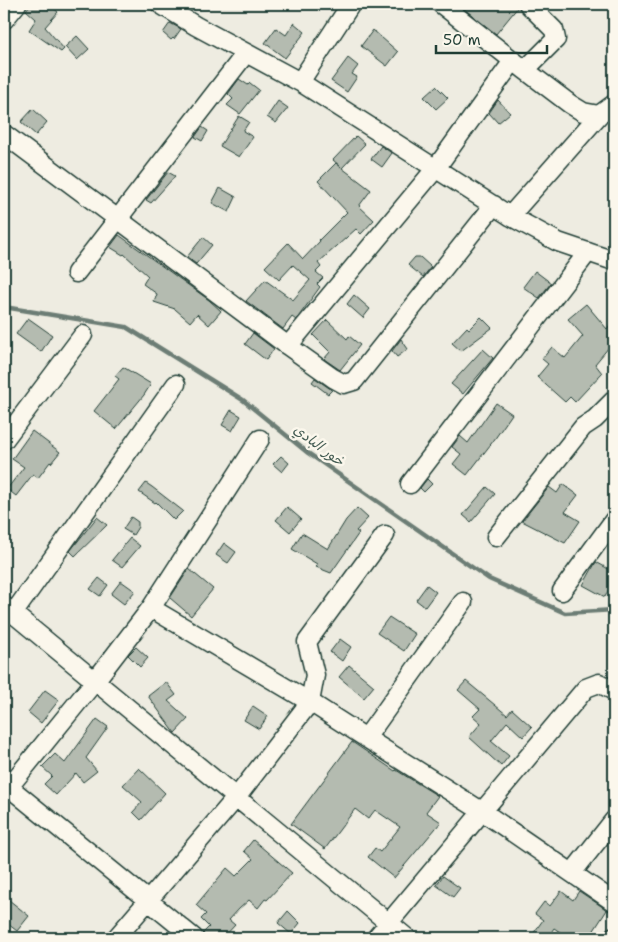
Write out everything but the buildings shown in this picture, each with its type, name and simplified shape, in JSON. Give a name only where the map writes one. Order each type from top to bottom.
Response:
[{"type":"street","points":[[4,20],[17,4]]},
{"type":"street","points":[[160,4],[300,82],[510,216],[558,242],[614,261]]},
{"type":"street","points":[[300,82],[351,4]]},
{"type":"street","points":[[441,4],[519,66],[583,112],[599,115]]},
{"type":"street","points":[[288,346],[519,66],[556,39],[554,30],[528,4]]},
{"type":"street","points":[[76,273],[246,53]]},
{"type":"street","points":[[510,216],[599,115],[614,104]]},
{"type":"street","points":[[4,134],[288,346],[344,384],[354,381],[494,205]]},
{"type":"street","points":[[410,484],[588,252]]},
{"type":"street","points":[[4,440],[83,335]]},
{"type":"street","points":[[176,384],[9,610],[407,938]]},
{"type":"street","points":[[496,537],[583,427],[595,419],[614,400]]},
{"type":"street","points":[[194,938],[5,788],[94,681],[151,608],[260,439]]},
{"type":"street","points":[[562,591],[614,520]]},
{"type":"street","points":[[116,938],[236,798],[310,702],[315,675],[307,642],[384,535]]},
{"type":"street","points":[[366,738],[463,602]]},
{"type":"street","points":[[151,608],[310,702],[483,812],[614,902]]},
{"type":"street","points":[[376,938],[586,688],[599,683],[614,690]]},
{"type":"street","points":[[572,873],[614,820]]},
{"type":"waterway","name":"خور البادي","points":[[4,307],[126,327],[243,400],[308,453],[489,579],[565,613],[614,610]]}]
